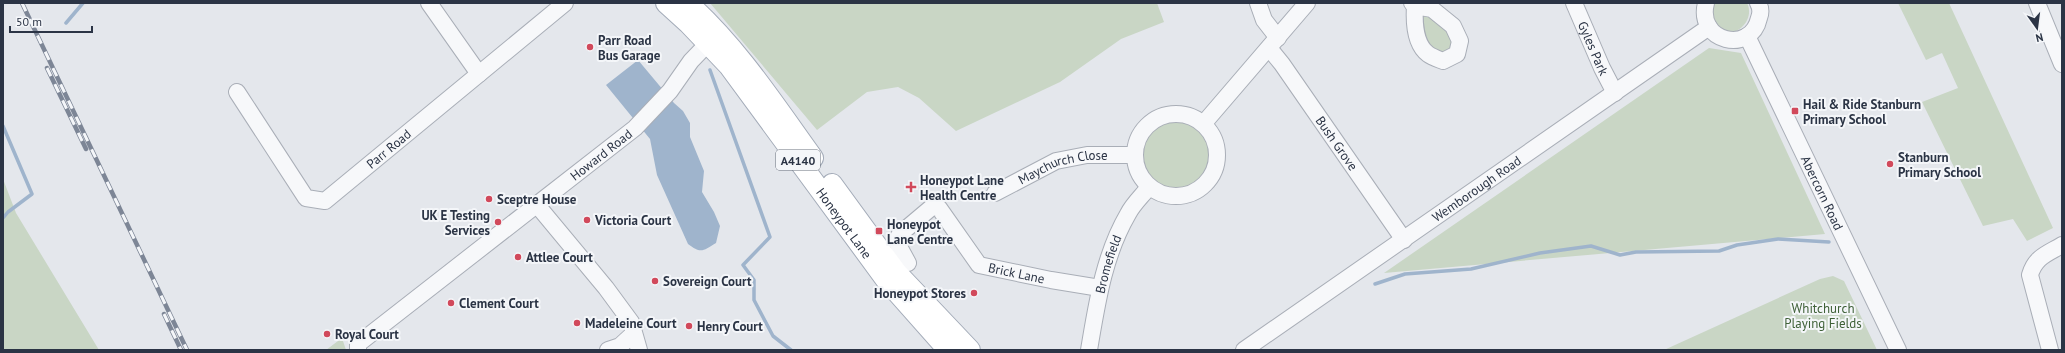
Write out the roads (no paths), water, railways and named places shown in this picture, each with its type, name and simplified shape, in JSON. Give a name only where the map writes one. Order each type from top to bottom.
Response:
[{"type":"main road","name":"Honeypot Lane","points":[[666,3],[714,38],[758,81],[897,273],[970,350]]},
{"type":"main road","name":"Honeypot Lane","points":[[688,3],[714,38],[728,66],[886,280],[948,350]]},
{"type":"street","points":[[429,3],[479,74]]},
{"type":"street","name":"Parr Road","points":[[238,92],[306,198],[325,201],[564,3]]},
{"type":"street","name":"Bush Grove","points":[[1258,3],[1282,64],[1404,240]]},
{"type":"street","points":[[1204,123],[1308,3]]},
{"type":"street","name":"Gyles Park","points":[[1574,3],[1602,68],[1615,93]]},
{"type":"street","points":[[1706,3],[1705,18],[1709,27],[1718,36],[1730,40],[1747,36],[1758,23],[1760,14],[1758,3]]},
{"type":"street","points":[[2037,3],[2062,64]]},
{"type":"street","name":"Wemborough Road","points":[[1244,350],[1709,27]]},
{"type":"street","name":"Abercorn Road","points":[[1747,36],[1898,350]]},
{"type":"street","name":"Howard Road","points":[[358,350],[358,344],[636,128],[670,91],[691,61],[714,38]]},
{"type":"street","points":[[1175,114],[1192,116],[1204,123],[1211,133],[1218,151],[1216,170],[1205,186],[1189,194],[1172,198],[1156,193],[1139,177],[1135,166],[1134,155],[1138,139],[1146,127],[1156,119],[1175,114]]},
{"type":"street","name":"Maychurch Close","points":[[995,193],[1056,161],[1087,155],[1134,155]]},
{"type":"street","name":"Bromefield","points":[[1089,350],[1100,288],[1110,253],[1128,213],[1149,187]]},
{"type":"street","points":[[537,205],[606,288],[631,322],[633,334],[639,350]]},
{"type":"street","name":"Brick Lane","points":[[908,263],[896,241],[900,234],[932,207],[939,208],[979,265],[1051,280],[1100,288]]},
{"type":"street","points":[[2050,350],[2030,275],[2034,264],[2043,255],[2062,245]]},
{"type":"street","points":[[608,350],[620,346],[633,334]]},
{"type":"water","points":[[638,60],[674,103],[683,111],[690,123],[690,137],[704,171],[702,192],[714,212],[720,226],[716,243],[705,249],[699,250],[688,244],[657,175],[650,139],[606,85]]},
{"type":"waterway","points":[[66,23],[83,3]]},
{"type":"waterway","points":[[710,70],[770,237],[743,265],[754,280],[754,300],[773,336],[791,350]]},
{"type":"waterway","points":[[3,126],[32,194],[8,212],[3,218]]},
{"type":"waterway","points":[[1375,284],[1405,274],[1471,269],[1540,253],[1591,246],[1620,255],[1636,252],[1719,251],[1737,245],[1778,239],[1829,242]]},
{"type":"railway","points":[[22,3],[187,350]]},
{"type":"railway","points":[[47,68],[86,149]]},
{"type":"railway","points":[[164,314],[181,350]]},
{"type":"place","name":"Parr Road Bus Garage","points":[[590,47]]},
{"type":"place","name":"Hail & Ride Stanburn Primary School","points":[[1795,111]]},
{"type":"place","name":"Stanburn Primary School","points":[[1890,164]]},
{"type":"place","name":"Honeypot Lane Health Centre","points":[[911,187]]},
{"type":"place","name":"Sceptre House","points":[[489,199]]},
{"type":"place","name":"Victoria Court","points":[[587,220]]},
{"type":"place","name":"UK E Testing Services","points":[[498,222]]},
{"type":"place","name":"Honeypot Lane Centre","points":[[879,231]]},
{"type":"place","name":"Attlee Court","points":[[518,257]]},
{"type":"place","name":"Sovereign Court","points":[[655,281]]},
{"type":"place","name":"Honeypot Stores","points":[[974,293]]},
{"type":"place","name":"Clement Court","points":[[451,303]]},
{"type":"place","name":"Madeleine Court","points":[[577,323]]},
{"type":"place","name":"Henry Court","points":[[689,326]]},
{"type":"place","name":"Royal Court","points":[[327,334]]},
{"type":"park label","name":"Whitchurch Playing Fields","points":[[1823,316]]}]
